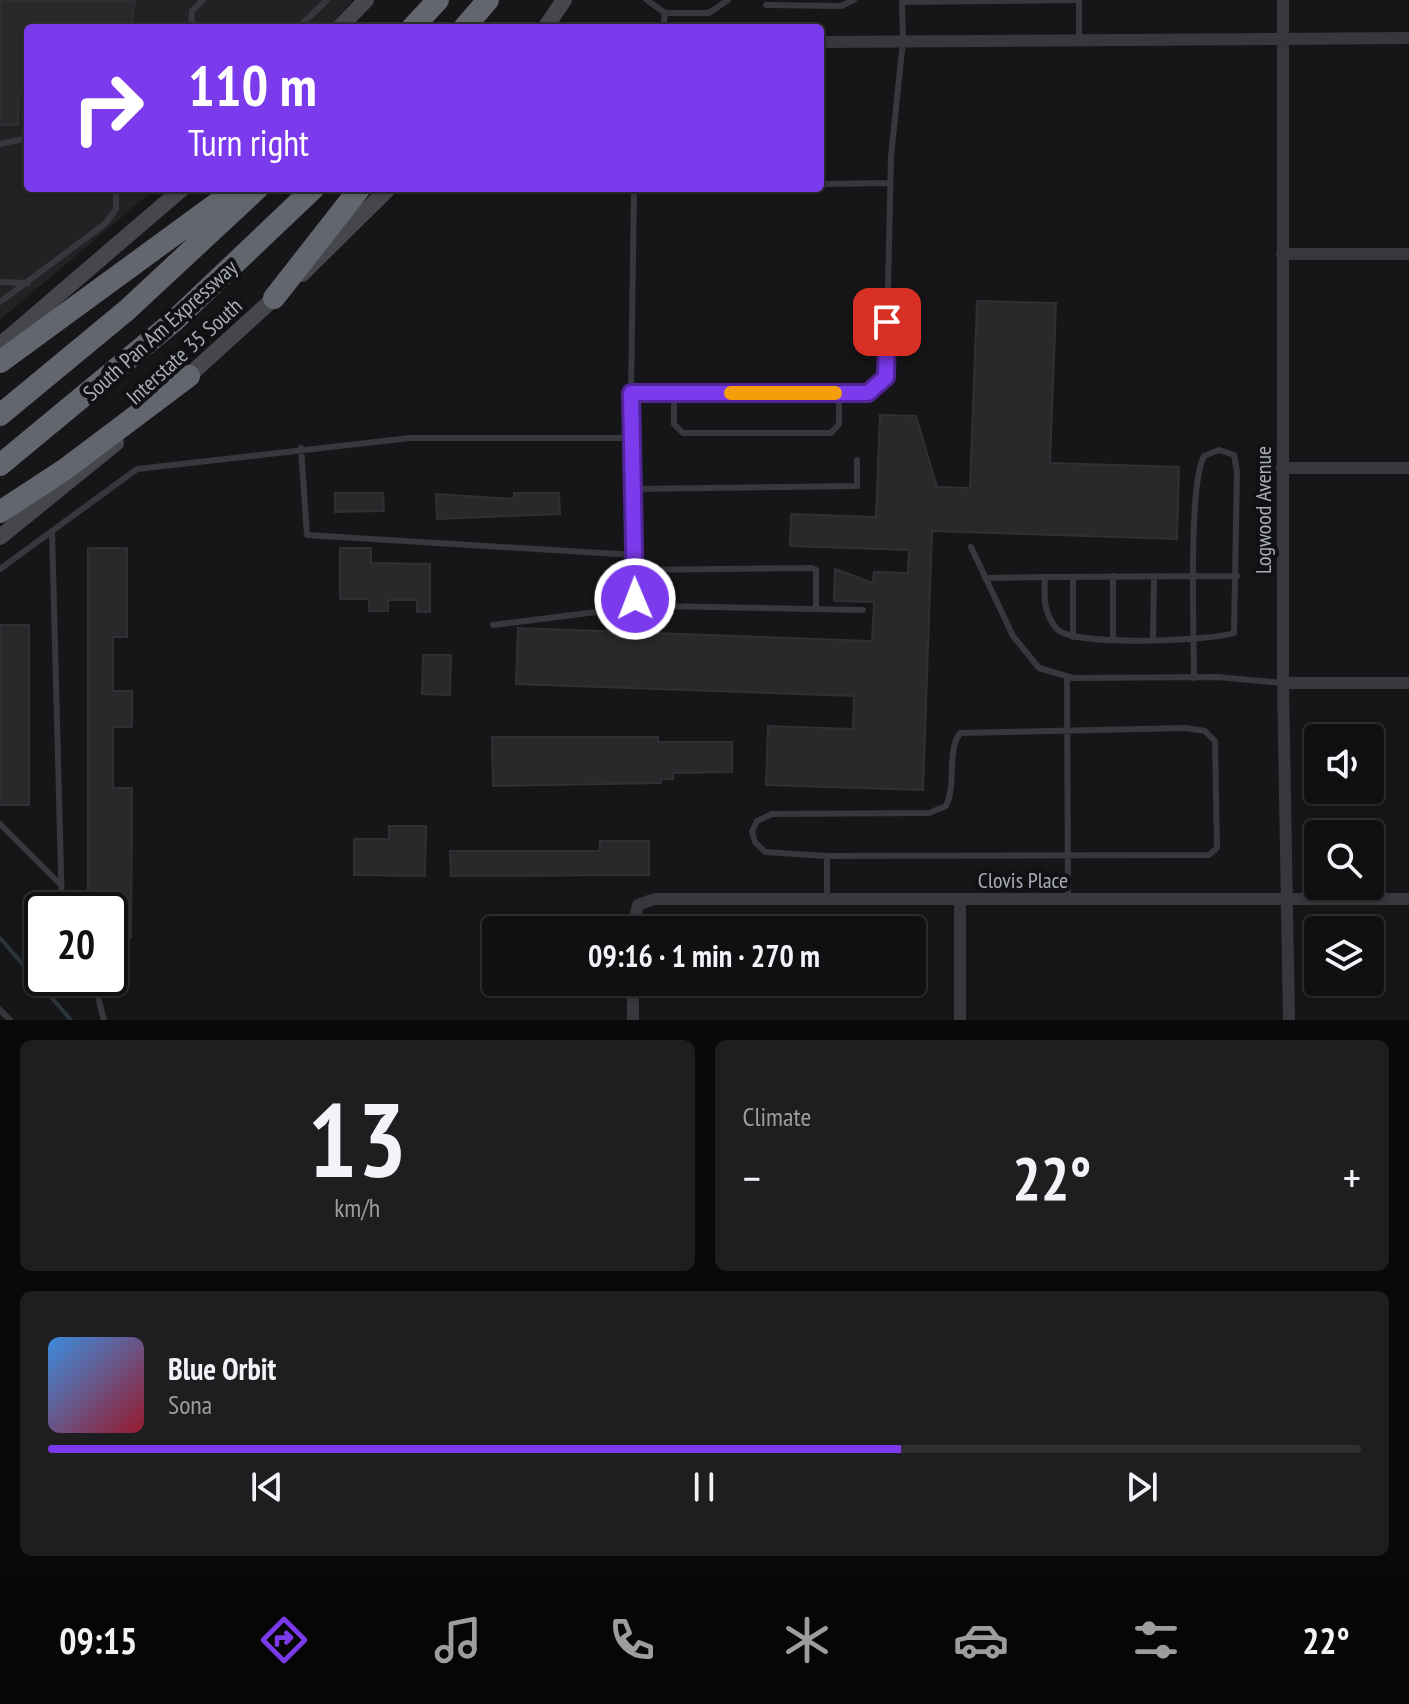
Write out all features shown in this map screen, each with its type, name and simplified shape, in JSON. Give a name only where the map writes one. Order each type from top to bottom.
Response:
[{"type":"highway","points":[[416,24],[438,0]]},
{"type":"highway","points":[[467,24],[488,0]]},
{"type":"highway","points":[[485,24],[505,0]]},
{"type":"highway","points":[[0,362],[233,192]]},
{"type":"highway","name":"South Pan Am Expressway","points":[[0,415],[127,310],[254,192]]},
{"type":"highway","name":"South Pan Am Expressway","points":[[0,465],[154,339],[310,192]]},
{"type":"highway","points":[[274,298],[357,192]]},
{"type":"highway","points":[[0,512],[64,470],[189,376]]},
{"type":"main road","points":[[343,24],[366,0]]},
{"type":"main road","points":[[550,24],[564,0]]},
{"type":"main road","points":[[0,345],[178,192]]},
{"type":"main road","name":"Interstate 35 South","points":[[0,537],[101,456],[333,246],[385,192]]},
{"type":"street","name":"Logwood Avenue","points":[[1283,0],[1283,683],[1289,1020]]},
{"type":"street","points":[[824,42],[1409,38]]},
{"type":"street","points":[[1282,254],[1409,254]]},
{"type":"street","points":[[1282,468],[1409,468]]},
{"type":"street","points":[[1283,683],[1409,683]]},
{"type":"street","name":"Clovis Place","points":[[635,916],[638,905],[654,899],[1409,899]]},
{"type":"street","points":[[960,900],[960,1020]]},
{"type":"street","points":[[633,996],[633,1020]]},
{"type":"lane","points":[[191,24],[192,11],[203,0]]},
{"type":"lane","points":[[302,24],[327,0]]},
{"type":"lane","points":[[647,0],[665,13],[709,13],[728,0]]},
{"type":"lane","points":[[766,5],[841,6],[854,0]]},
{"type":"lane","points":[[631,393],[868,393],[886,377],[890,183],[903,41],[902,1],[1077,0],[1079,38]]},
{"type":"lane","points":[[664,24],[665,13]]},
{"type":"lane","points":[[0,144],[24,139]]},
{"type":"lane","points":[[824,184],[890,183]]},
{"type":"lane","points":[[0,302],[106,223],[116,209],[116,192]]},
{"type":"lane","points":[[634,192],[631,438],[635,599]]},
{"type":"lane","points":[[0,282],[29,283]]},
{"type":"lane","points":[[674,393],[674,424],[683,433],[831,433],[839,424],[839,393]]},
{"type":"lane","points":[[0,569],[137,469],[410,438],[631,438]]},
{"type":"lane","points":[[301,448],[307,535],[634,555]]},
{"type":"lane","points":[[1045,577],[1044,604],[1049,618],[1059,632],[1073,637],[1113,640],[1194,638],[1219,638],[1234,633],[1237,472],[1234,455],[1219,450],[1204,456],[1197,468],[1194,638],[1194,678]]},
{"type":"lane","points":[[632,489],[857,486],[857,460]]},
{"type":"lane","points":[[52,531],[61,892]]},
{"type":"lane","points":[[971,547],[1013,636],[1039,668],[1067,676],[1283,683]]},
{"type":"lane","points":[[634,570],[812,568],[816,570],[816,608]]},
{"type":"lane","points":[[1113,576],[1113,640]]},
{"type":"lane","points":[[1153,639],[1154,576]]},
{"type":"lane","points":[[985,578],[1237,576]]},
{"type":"lane","points":[[1073,577],[1073,637]]},
{"type":"lane","points":[[635,599],[657,606],[863,610]]},
{"type":"lane","points":[[493,625],[620,609],[635,599]]},
{"type":"lane","points":[[1067,676],[1068,899]]},
{"type":"lane","points":[[1068,728],[1186,728],[1205,731],[1215,741],[1217,848],[1209,855],[827,856],[765,852],[755,842],[752,831],[757,821],[772,814],[929,813],[946,806],[953,791],[955,741],[960,733],[1068,728]]},
{"type":"lane","points":[[0,824],[61,885]]},
{"type":"lane","points":[[827,856],[827,900]]},
{"type":"lane","points":[[98,996],[104,1020]]},
{"type":"lane","points":[[0,1010],[10,1020]]},
{"type":"shaded area","points":[[0,0],[353,0],[332,24],[24,24],[24,192],[151,192],[0,320]]},
{"type":"building","points":[[0,0],[135,0],[132,24],[24,24],[24,96],[19,96],[18,125],[0,125]]},
{"type":"building","points":[[977,301],[1056,303],[1050,463],[1179,467],[1177,539],[932,531],[923,790],[766,785],[768,726],[853,729],[854,696],[516,684],[518,628],[872,641],[874,602],[834,601],[835,569],[873,583],[874,572],[908,573],[909,550],[790,546],[791,514],[876,517],[880,415],[916,416],[937,487],[970,488]]},
{"type":"building","points":[[335,493],[383,493],[384,511],[335,512]]},
{"type":"building","points":[[514,493],[559,493],[560,514],[437,519],[436,494],[514,499]]},
{"type":"building","points":[[88,548],[127,548],[127,637],[113,637],[113,691],[132,691],[132,727],[113,727],[113,788],[132,788],[131,937],[128,937],[128,892],[88,892]]},
{"type":"building","points":[[340,548],[371,548],[371,563],[430,564],[430,612],[417,612],[417,600],[388,600],[388,611],[369,611],[369,599],[340,599]]},
{"type":"building","points":[[0,625],[29,625],[29,805],[0,805]]},
{"type":"building","points":[[423,655],[451,655],[450,695],[422,694]]},
{"type":"building","points":[[492,737],[658,737],[658,742],[732,742],[732,772],[673,773],[673,779],[661,779],[661,783],[493,786]]},
{"type":"building","points":[[389,826],[426,826],[425,876],[354,875],[354,839],[389,839]]},
{"type":"building","points":[[600,841],[649,841],[649,875],[451,876],[450,851],[600,851]]},
{"type":"waterway","points":[[0,938],[71,1020]]},
{"type":"slow traffic","points":[[731,393],[835,393]]},
{"type":"route","points":[[635,599],[631,393],[868,393],[886,377],[887,322]]}]
